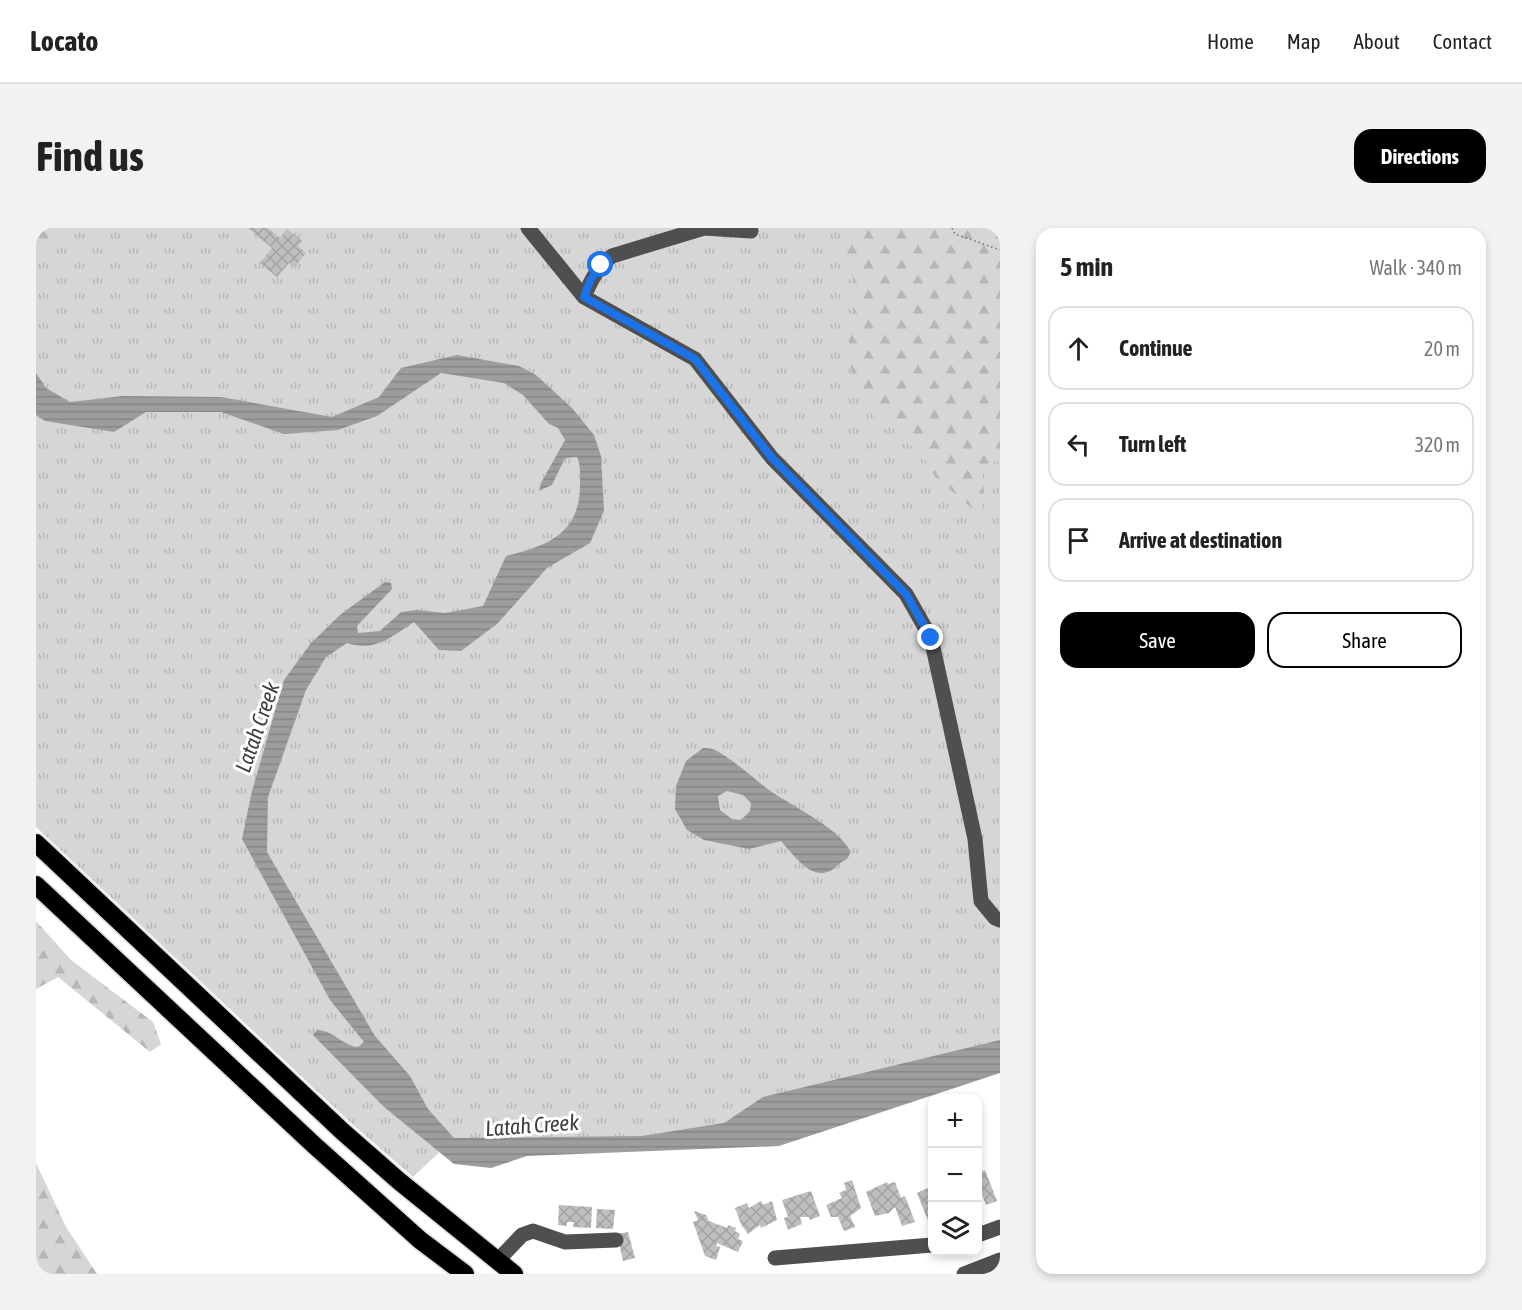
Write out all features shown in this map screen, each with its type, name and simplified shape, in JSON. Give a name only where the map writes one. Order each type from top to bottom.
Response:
[{"type":"highway","points":[[36,843],[342,1131],[514,1274]]},
{"type":"highway","points":[[36,885],[314,1146],[420,1240],[465,1274]]},
{"type":"street","points":[[528,228],[584,297],[695,359],[772,458],[906,594],[931,638],[975,839],[981,901],[995,918],[1000,920]]},
{"type":"street","points":[[584,297],[591,279],[601,265],[612,256],[704,228],[751,231]]},
{"type":"street","points":[[982,1234],[1000,1227]]},
{"type":"street","points":[[497,1261],[522,1235],[533,1231],[565,1242],[615,1240]]},
{"type":"street","points":[[774,1258],[928,1245]]},
{"type":"street","points":[[964,1274],[1000,1260]]},
{"type":"path","points":[[952,228],[955,234],[1000,250]]},
{"type":"green space","points":[[36,228],[1000,228],[1000,1058],[725,1134],[447,1145],[413,1177],[352,1124],[36,827]]},
{"type":"green space","points":[[36,228],[57,228],[49,258],[36,261]]},
{"type":"green space","points":[[842,228],[1000,228],[1000,461],[982,465],[984,494],[982,517],[935,477],[922,454],[908,444],[900,427],[892,422],[878,421],[856,395],[848,351],[857,289],[846,260]]},
{"type":"green space","points":[[36,921],[71,960],[153,1022],[161,1044],[150,1052],[58,977],[36,989]]},
{"type":"green space","points":[[36,1163],[66,1227],[97,1274],[36,1274]]},
{"type":"shaded area","points":[[457,355],[519,366],[536,375],[572,408],[594,435],[601,456],[604,511],[590,543],[547,568],[497,624],[461,651],[439,650],[414,622],[383,642],[366,646],[347,643],[326,657],[306,690],[268,797],[267,852],[375,1036],[410,1076],[428,1109],[454,1138],[642,1136],[724,1123],[763,1097],[1000,1040],[1000,1073],[936,1094],[928,1094],[928,1097],[779,1146],[527,1156],[491,1168],[454,1164],[384,1107],[313,1035],[317,1030],[323,1031],[358,1047],[364,1042],[330,1000],[242,839],[252,791],[284,680],[311,643],[340,615],[385,582],[391,583],[392,589],[357,626],[358,633],[380,631],[401,612],[417,610],[445,613],[483,606],[506,556],[535,548],[547,542],[567,526],[574,515],[579,502],[580,485],[577,457],[565,458],[552,485],[539,491],[541,483],[565,440],[558,428],[549,424],[523,395],[504,383],[441,373],[377,416],[338,430],[284,434],[221,412],[146,412],[114,432],[45,421],[36,415],[36,373],[46,388],[70,402],[123,396],[221,397],[332,417],[379,397],[401,368]]},
{"type":"shaded area","points":[[703,748],[717,751],[775,794],[835,833],[850,851],[849,857],[830,871],[815,872],[800,862],[781,841],[749,849],[704,840],[687,830],[675,809],[676,786],[686,761]],"holes":[[[727,791],[743,795],[751,803],[750,811],[741,820],[732,819],[720,810],[718,796]]]},
{"type":"building","points":[[248,228],[268,228],[280,238],[287,229],[302,241],[298,246],[306,253],[295,267],[289,263],[277,277],[260,263],[272,248]]},
{"type":"building","points":[[985,1170],[997,1201],[986,1205],[982,1195],[982,1171]]},
{"type":"building","points":[[852,1180],[861,1208],[850,1216],[855,1227],[844,1231],[838,1217],[831,1217],[826,1205],[842,1198],[839,1193],[846,1190],[844,1183]]},
{"type":"building","points":[[887,1182],[888,1184],[895,1182],[901,1198],[905,1196],[915,1222],[902,1226],[895,1207],[889,1213],[875,1216],[866,1192]]},
{"type":"building","points":[[928,1188],[928,1220],[917,1193]]},
{"type":"building","points":[[811,1191],[820,1216],[810,1220],[809,1217],[800,1217],[802,1224],[788,1230],[784,1218],[788,1217],[782,1200]]},
{"type":"building","points":[[761,1201],[763,1205],[772,1201],[777,1220],[761,1228],[760,1225],[748,1234],[735,1208],[747,1203],[749,1208]]},
{"type":"building","points":[[559,1205],[592,1207],[591,1228],[573,1227],[574,1222],[567,1222],[567,1226],[558,1225]]},
{"type":"building","points":[[597,1209],[615,1210],[613,1229],[596,1228]]},
{"type":"building","points":[[694,1211],[706,1215],[709,1221],[727,1228],[728,1225],[736,1228],[735,1231],[740,1234],[738,1239],[743,1241],[738,1252],[717,1243],[716,1246],[720,1247],[716,1260],[705,1256],[693,1222],[698,1220]]},
{"type":"building","points":[[628,1232],[635,1258],[623,1261],[617,1234]]},
{"type":"route","points":[[601,265],[591,279],[584,297],[695,359],[772,458],[906,594],[931,638]]},
{"type":"water label","name":"Latah Creek","points":[[257,727]]},
{"type":"water label","name":"Latah Creek","points":[[532,1125]]}]
